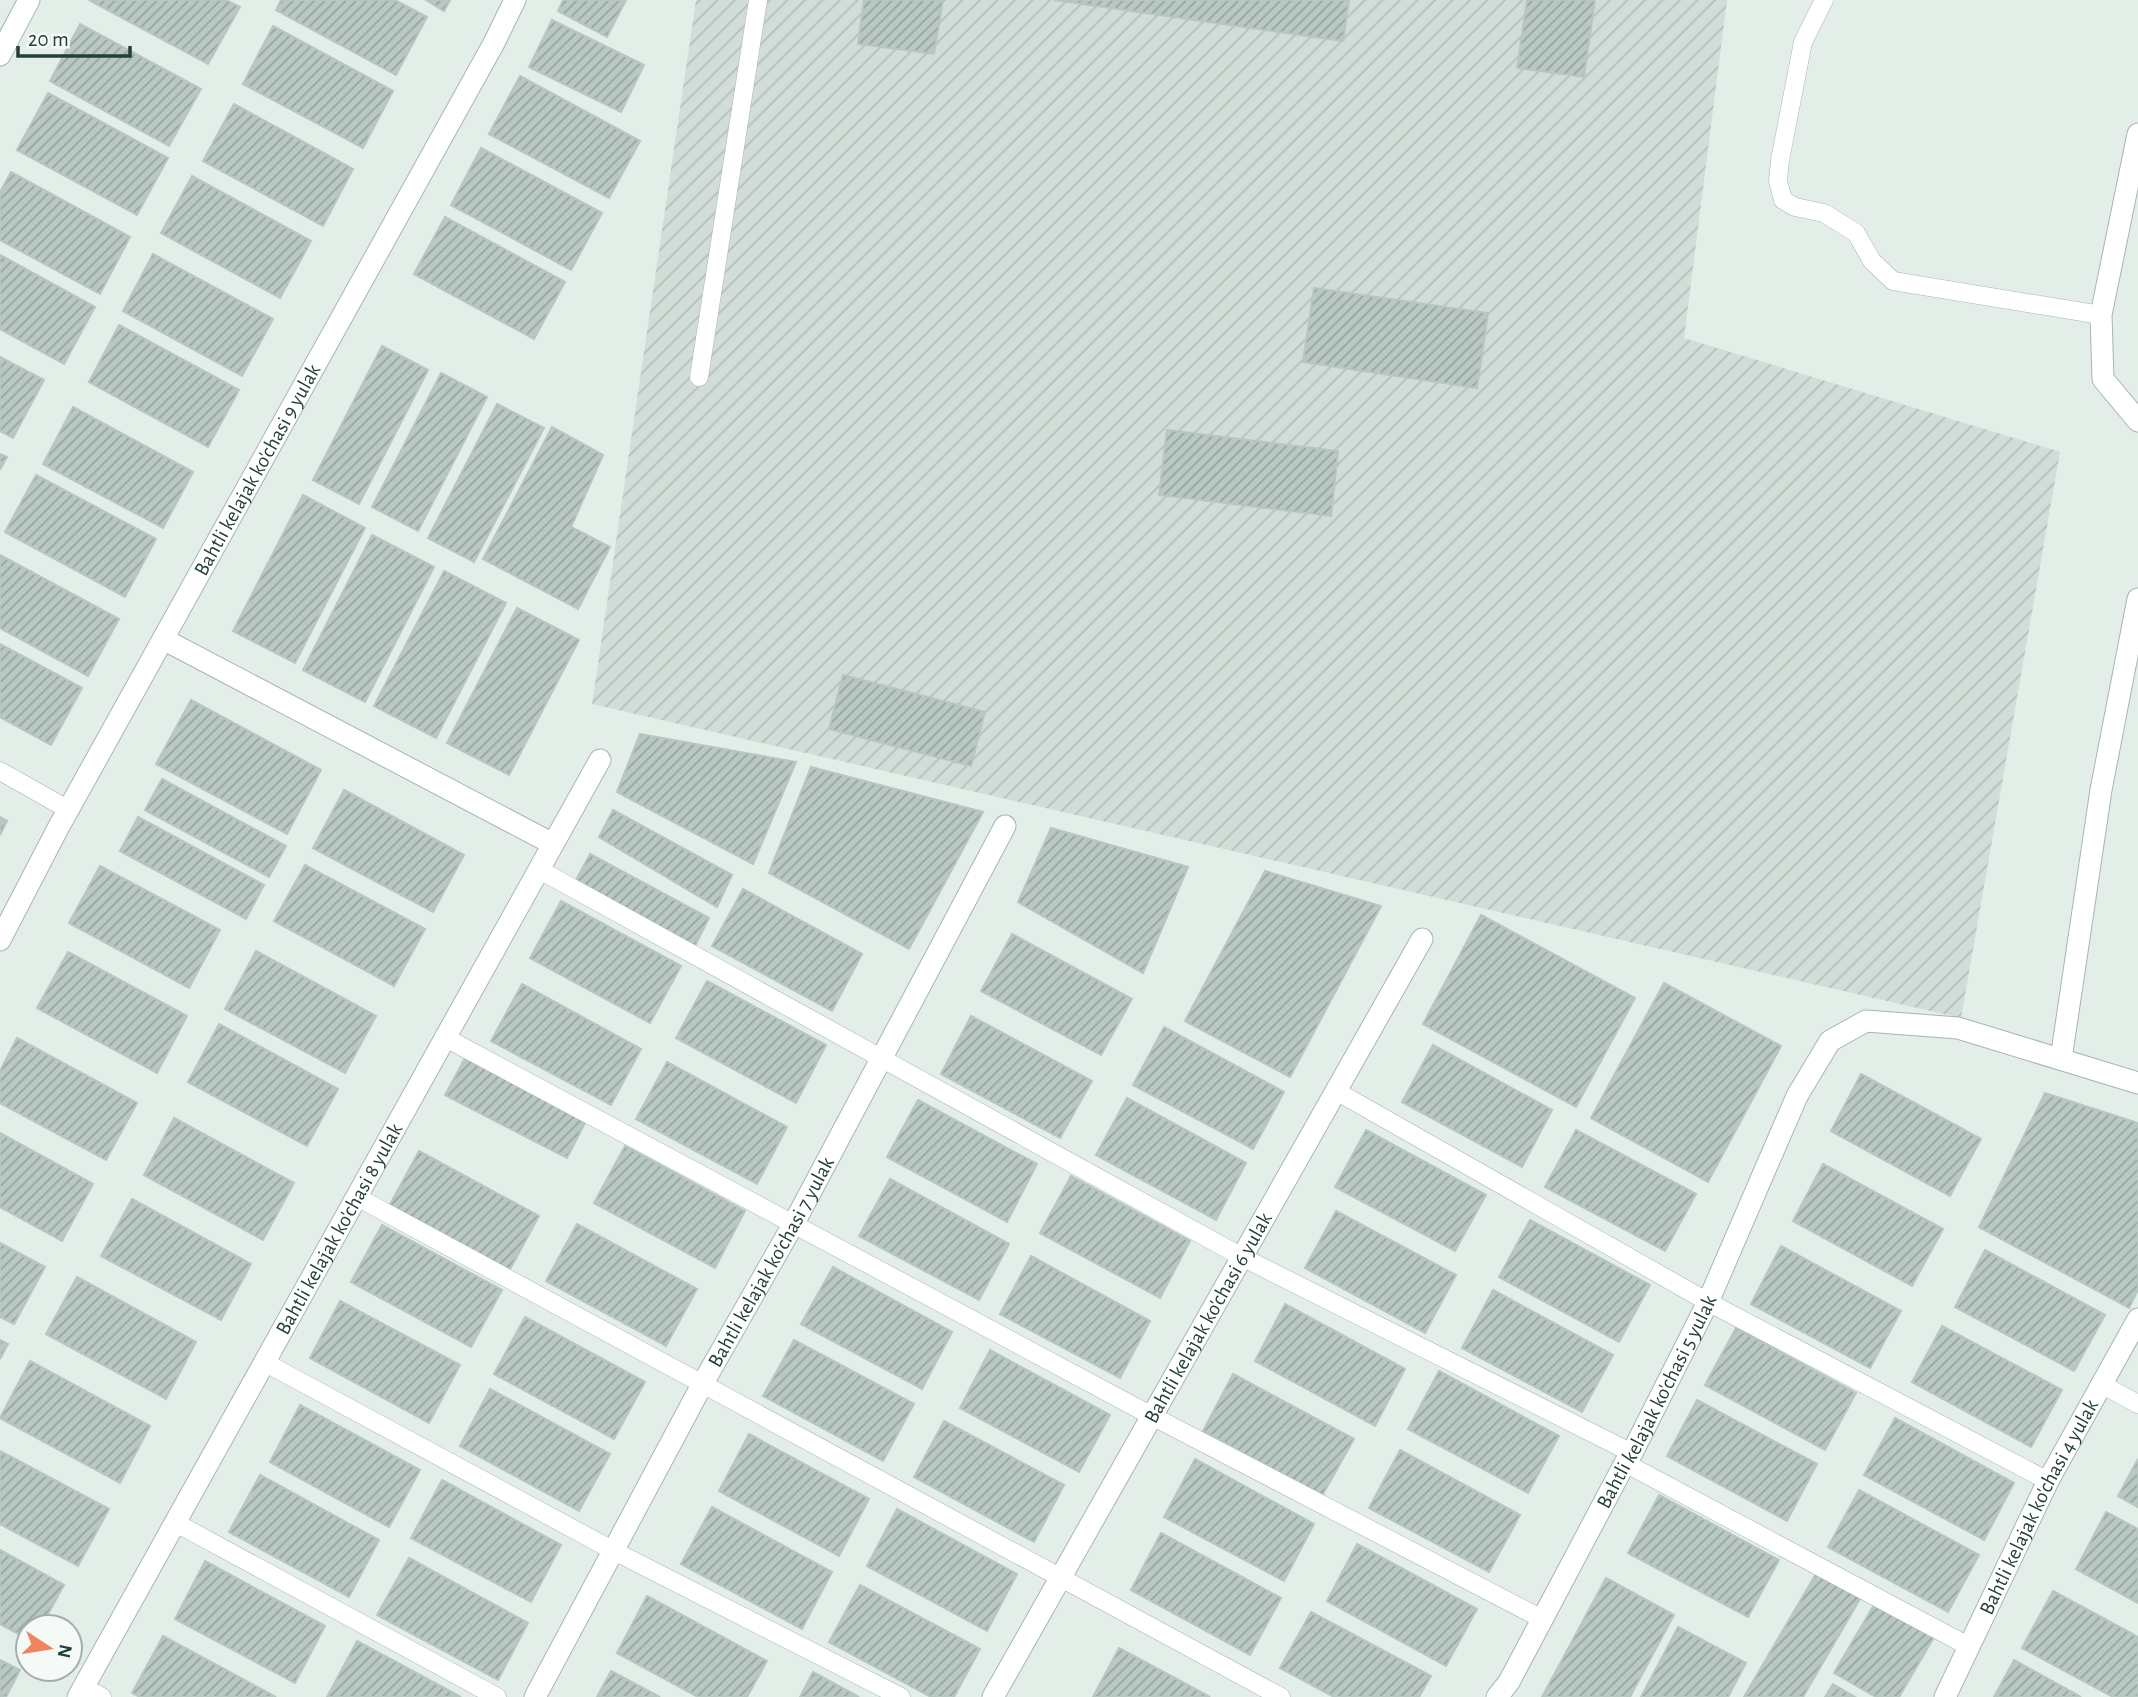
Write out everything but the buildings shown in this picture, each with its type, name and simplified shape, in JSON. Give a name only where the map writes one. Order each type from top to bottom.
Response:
[{"type":"street","points":[[0,55],[29,0]]},
{"type":"street","name":"Bahtli kelajak ko'chasi 9 yulak","points":[[0,940],[163,639],[494,43],[515,0]]},
{"type":"street","points":[[2138,134],[2101,315],[2103,379],[2138,421]]},
{"type":"street","points":[[2061,1059],[2101,790],[2138,599]]},
{"type":"street","points":[[163,639],[553,844]]},
{"type":"street","name":"Bahtli kelajak ko'chasi 8 yulak","points":[[88,1694],[176,1522],[600,760]]},
{"type":"street","name":"Bahtli kelajak ko'chasi 7 yulak","points":[[535,1697],[703,1383],[794,1223],[1005,826]]},
{"type":"street","name":"Bahtli kelajak ko'chasi 6 yulak","points":[[993,1697],[1422,939]]},
{"type":"street","name":"Bahtli kelajak ko'chasi 5 yulak","points":[[1497,1697],[1509,1682],[1708,1302],[1797,1097],[1830,1041],[1866,1021],[1958,1028],[2138,1083]]},
{"type":"street","name":"Bahtli kelajak ko'chasi 4 yulak","points":[[1945,1697],[2049,1481],[2138,1319]]},
{"type":"lane","points":[[699,377],[758,0]]},
{"type":"lane","points":[[1824,0],[1803,42],[1780,160],[1778,181],[1783,200],[1795,207],[1824,213],[1856,233],[1872,261],[1894,281],[2101,315]]},
{"type":"lane","points":[[0,771],[69,810]]},
{"type":"lane","points":[[538,869],[1242,1257],[1628,1458],[1968,1646]]},
{"type":"lane","points":[[444,1037],[1152,1416],[1542,1619]]},
{"type":"lane","points":[[1336,1091],[1708,1302],[2049,1481]]},
{"type":"lane","points":[[357,1197],[1281,1697]]},
{"type":"lane","points":[[264,1362],[614,1551],[901,1697]]},
{"type":"lane","points":[[2103,1385],[2138,1404]]},
{"type":"lane","points":[[176,1522],[497,1697]]},
{"type":"shaded area","points":[[696,0],[1727,0],[1684,338],[2060,452],[1961,1018],[592,704]]}]
